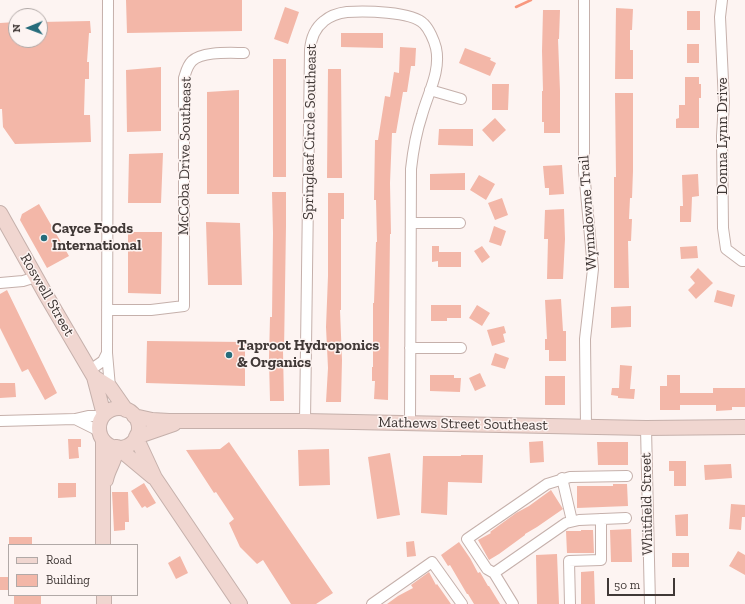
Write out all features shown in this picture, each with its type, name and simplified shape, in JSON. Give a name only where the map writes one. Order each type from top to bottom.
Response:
[{"type":"street","points":[[108,0],[107,353],[110,388]]},
{"type":"street","name":"Wynndowne Trail","points":[[584,0],[584,171],[593,269],[585,339],[586,426]]},
{"type":"street","name":"Donna Lynn Drive","points":[[722,0],[720,17],[724,102],[722,136],[723,228],[726,249],[742,261],[745,261]]},
{"type":"street","name":"Springleaf Circle Southeast","points":[[305,421],[311,39],[315,30],[324,21],[333,16],[346,12],[399,14],[412,16],[423,23],[432,35],[436,47],[436,74],[414,143],[411,169],[410,424]]},
{"type":"street","name":"McCoba Drive Southeast","points":[[107,310],[151,310],[184,306],[184,78],[187,67],[197,57],[208,54],[244,53]]},
{"type":"street","points":[[430,90],[461,99]]},
{"type":"street","name":"Roswell Street","points":[[0,213],[92,373],[103,416]]},
{"type":"street","points":[[411,223],[460,223]]},
{"type":"street","points":[[0,283],[36,278]]},
{"type":"street","points":[[410,348],[461,348]]},
{"type":"street","points":[[92,373],[103,361],[107,353]]},
{"type":"street","name":"Roswell Street","points":[[92,373],[110,388],[130,413]]},
{"type":"street","points":[[75,419],[101,435],[112,446],[117,447],[126,446],[131,443],[136,436],[138,425],[130,413],[116,408],[103,416],[99,425],[101,435],[103,544]]},
{"type":"street","name":"Mathews Street Southeast","points":[[130,413],[158,420],[180,421],[305,421],[646,428],[745,427]]},
{"type":"street","points":[[0,421],[75,419],[88,416],[103,416]]},
{"type":"street","name":"Mathews Street Southeast","points":[[136,436],[180,421]]},
{"type":"street","name":"Whitfield Street","points":[[646,428],[650,604]]},
{"type":"street","points":[[136,436],[155,478],[240,604]]},
{"type":"street","points":[[117,447],[155,478]]},
{"type":"street","points":[[102,492],[108,470],[116,455],[117,447]]},
{"type":"street","points":[[513,604],[494,573],[487,569],[467,539],[541,487],[562,478],[580,476],[627,476]]},
{"type":"street","points":[[562,478],[572,521]]},
{"type":"street","points":[[494,573],[566,523],[572,521],[626,518]]},
{"type":"street","points":[[570,604],[569,561],[601,560],[600,519]]},
{"type":"street","points":[[372,604],[432,562],[462,604]]},
{"type":"building","points":[[126,0],[242,0],[242,31],[127,33]]},
{"type":"building","points":[[285,7],[299,12],[288,44],[274,39]]},
{"type":"building","points":[[616,8],[633,9],[632,30],[630,30],[630,50],[633,50],[633,79],[615,79]]},
{"type":"building","points":[[543,10],[560,10],[558,39],[560,133],[544,133],[544,122],[542,122]]},
{"type":"building","points":[[687,11],[700,11],[700,30],[687,30]]},
{"type":"building","points":[[90,21],[91,33],[89,33],[87,62],[89,62],[89,79],[85,79],[84,115],[90,115],[91,142],[15,144],[3,127],[2,109],[0,109],[0,23],[8,22],[8,48],[48,48],[48,22]]},
{"type":"building","points":[[341,33],[383,33],[383,48],[341,47]]},
{"type":"building","points":[[687,44],[699,44],[699,63],[687,63]]},
{"type":"building","points":[[400,47],[416,48],[415,66],[411,66],[407,92],[403,92],[396,133],[392,133],[390,183],[391,234],[388,400],[374,399],[375,381],[372,381],[373,303],[377,242],[376,200],[374,200],[375,140],[378,140],[385,96],[390,97],[394,72],[399,73]]},
{"type":"building","points":[[465,48],[491,58],[490,60],[496,63],[490,76],[459,63]]},
{"type":"building","points":[[273,59],[286,59],[286,177],[273,177]]},
{"type":"building","points":[[161,67],[161,131],[127,132],[126,70]]},
{"type":"building","points":[[328,69],[341,69],[342,178],[327,178]]},
{"type":"building","points":[[685,77],[699,77],[699,84],[701,84],[701,98],[699,98],[699,128],[676,128],[676,119],[679,118],[679,105],[685,105]]},
{"type":"building","points":[[492,84],[509,84],[508,110],[492,110]]},
{"type":"building","points":[[239,90],[239,194],[207,194],[207,92]]},
{"type":"building","points":[[615,93],[633,93],[633,171],[632,198],[630,198],[629,219],[632,219],[631,241],[628,241],[629,288],[614,288],[614,177],[616,177]]},
{"type":"building","points":[[495,118],[506,130],[493,142],[482,130]]},
{"type":"building","points":[[439,129],[473,129],[473,146],[438,145]]},
{"type":"building","points":[[163,153],[161,203],[128,203],[129,154]]},
{"type":"building","points":[[562,165],[564,194],[549,195],[549,188],[545,188],[543,166]]},
{"type":"building","points":[[465,173],[465,190],[430,190],[430,174]]},
{"type":"building","points":[[698,174],[699,196],[692,197],[691,222],[680,222],[680,206],[683,206],[682,175]]},
{"type":"building","points":[[479,175],[495,184],[486,200],[470,190]]},
{"type":"building","points":[[272,192],[286,192],[283,351],[284,401],[270,401],[269,359],[270,317],[272,317]]},
{"type":"building","points":[[328,193],[344,193],[344,219],[341,219],[341,402],[326,402],[328,368],[326,327],[328,276]]},
{"type":"building","points":[[502,198],[508,215],[495,220],[488,203]]},
{"type":"building","name":"Cayce Foods International","points":[[39,204],[69,256],[47,268],[20,220],[22,214]]},
{"type":"building","points":[[564,209],[565,239],[563,279],[547,279],[548,239],[544,239],[545,210]]},
{"type":"building","points":[[206,222],[240,223],[242,285],[208,285]]},
{"type":"building","points":[[494,226],[506,231],[501,246],[489,242]]},
{"type":"building","points":[[128,232],[162,232],[161,294],[128,293]]},
{"type":"building","points":[[432,246],[439,246],[439,252],[461,252],[461,267],[438,267],[438,261],[432,262]]},
{"type":"building","points":[[482,246],[490,257],[482,263],[474,251]]},
{"type":"building","points":[[697,246],[698,258],[681,259],[680,247]]},
{"type":"building","points":[[698,268],[713,283],[696,299],[688,290],[695,283],[690,277]]},
{"type":"building","points":[[7,290],[57,393],[45,400],[28,369],[22,372],[0,328],[0,294]]},
{"type":"building","points":[[717,290],[735,295],[732,307],[714,302]]},
{"type":"building","points":[[561,299],[563,331],[566,331],[566,361],[549,361],[549,350],[545,350],[545,339],[547,339],[545,300]]},
{"type":"building","points":[[431,305],[461,305],[461,318],[447,318],[447,321],[431,321]]},
{"type":"building","points":[[477,305],[490,313],[482,326],[469,318]]},
{"type":"building","points":[[631,306],[631,327],[611,328],[611,307]]},
{"type":"building","points":[[504,326],[506,333],[503,334],[505,342],[492,346],[487,330]]},
{"type":"building","points":[[147,341],[245,342],[245,386],[146,383]]},
{"type":"building","points":[[495,353],[509,358],[505,369],[491,365]]},
{"type":"building","points":[[620,365],[632,366],[630,389],[635,389],[634,399],[618,398],[618,396],[611,395],[612,388],[619,388]]},
{"type":"building","points":[[480,373],[486,386],[475,391],[469,378]]},
{"type":"building","points":[[430,375],[454,375],[454,378],[461,378],[460,392],[430,391]]},
{"type":"building","points":[[667,375],[680,375],[680,393],[713,393],[713,388],[745,388],[745,407],[732,407],[732,410],[716,411],[716,405],[680,405],[680,410],[660,410],[660,386],[667,386]]},
{"type":"building","points":[[545,376],[565,376],[565,405],[545,405]]},
{"type":"building","points":[[0,383],[15,383],[16,397],[0,398]]},
{"type":"building","points":[[68,439],[81,439],[81,447],[78,447],[79,458],[69,459]]},
{"type":"building","points":[[543,441],[544,462],[530,463],[529,442]]},
{"type":"building","points":[[229,442],[333,593],[316,604],[291,604],[263,560],[257,564],[240,547],[229,523],[234,519],[216,492],[214,493],[186,450],[220,449]]},
{"type":"building","points":[[597,442],[628,442],[628,465],[598,465]]},
{"type":"building","points":[[329,449],[330,485],[299,486],[298,450]]},
{"type":"building","points":[[390,453],[400,515],[377,519],[368,457]]},
{"type":"building","points":[[483,455],[482,483],[448,482],[447,515],[421,513],[423,456]]},
{"type":"building","points":[[669,461],[686,461],[686,486],[674,486],[674,471],[669,471]]},
{"type":"building","points":[[731,464],[732,478],[705,480],[704,465]]},
{"type":"building","points":[[58,483],[76,483],[76,497],[58,498]]},
{"type":"building","points":[[144,483],[156,503],[147,508],[145,506],[142,508],[131,491]]},
{"type":"building","points":[[613,484],[627,484],[628,506],[577,508],[577,486],[613,486]]},
{"type":"building","points":[[551,490],[563,509],[489,560],[478,540],[491,533],[490,532],[516,513],[529,506]]},
{"type":"building","points":[[112,492],[128,492],[129,522],[125,522],[125,530],[114,531]]},
{"type":"building","points":[[731,504],[745,505],[745,517],[742,517],[741,530],[729,529]]},
{"type":"building","points":[[688,514],[688,536],[676,536],[675,515]]},
{"type":"building","points":[[631,529],[632,562],[611,562],[610,530]]},
{"type":"building","points":[[593,530],[594,553],[567,553],[566,531]]},
{"type":"building","points":[[9,537],[32,537],[32,544],[9,544]]},
{"type":"building","points":[[414,541],[416,556],[407,557],[406,542]]},
{"type":"building","points":[[459,542],[478,573],[480,572],[500,604],[474,604],[450,565],[448,566],[441,555]]},
{"type":"building","points":[[738,551],[745,555],[745,575],[729,566]]},
{"type":"building","points":[[672,553],[689,553],[689,567],[672,567]]},
{"type":"building","points":[[557,554],[559,604],[537,604],[536,555]]},
{"type":"building","points":[[180,556],[188,573],[176,579],[168,563]]},
{"type":"building","points":[[594,571],[595,604],[581,604],[581,572]]},
{"type":"building","points":[[429,572],[436,585],[437,584],[451,604],[387,604],[413,588],[411,585]]},
{"type":"building","points":[[0,577],[8,577],[8,590],[0,590]]},
{"type":"building","points":[[14,596],[41,596],[41,604],[14,604]]},
{"type":"waterway","points":[[516,7],[531,0]]},
{"type":"place","name":"Cayce Foods International","points":[[44,238]]},
{"type":"place","name":"Taproot Hydroponics & Organics","points":[[229,355]]}]
